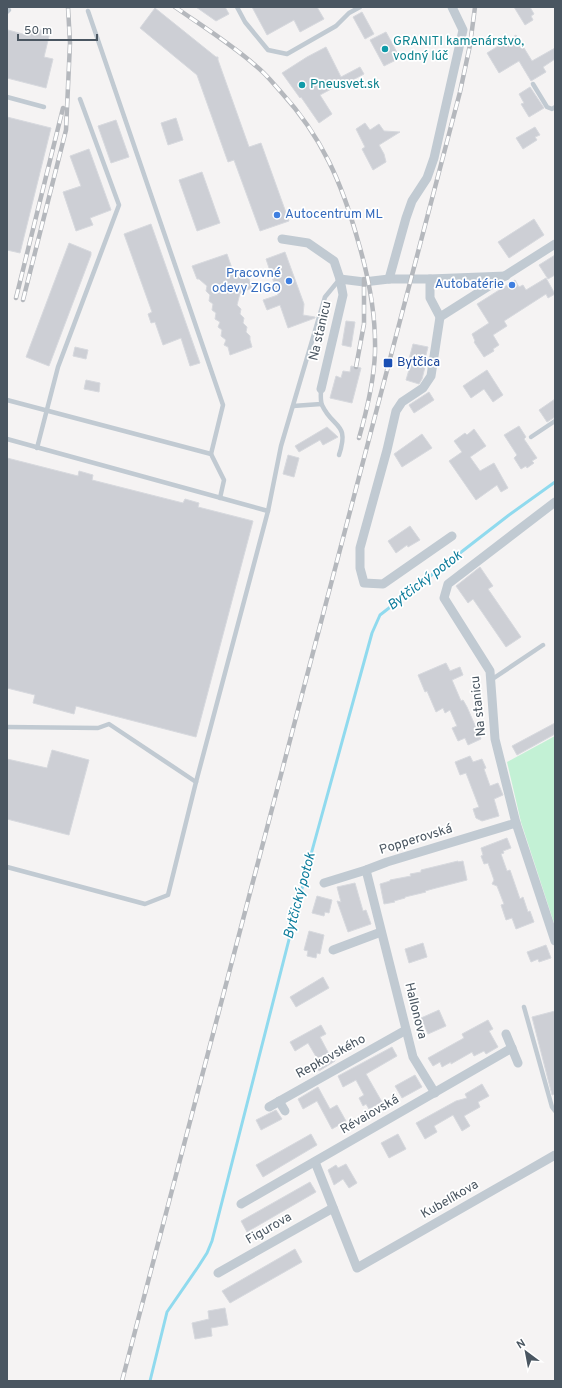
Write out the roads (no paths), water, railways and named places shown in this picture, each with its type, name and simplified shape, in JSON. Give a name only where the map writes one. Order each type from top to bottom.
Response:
[{"type":"street","points":[[389,279],[412,201],[427,178],[434,158],[463,30],[452,7]]},
{"type":"street","name":"Na stanicu","points":[[282,239],[308,243],[334,261],[340,279],[343,295],[321,389]]},
{"type":"street","points":[[440,317],[555,244]]},
{"type":"street","points":[[340,279],[364,282],[389,279],[506,276]]},
{"type":"street","points":[[430,279],[430,298],[440,317],[440,325],[431,376],[423,388],[402,402],[396,411],[387,450],[360,548],[360,568],[364,583],[383,584],[452,536]]},
{"type":"street","name":"Na stanicu","points":[[555,502],[448,584],[444,598],[490,671],[495,739],[516,823],[555,941]]},
{"type":"street","name":"Popperovská","points":[[324,883],[387,862],[516,823]]},
{"type":"street","name":"Hallonova","points":[[366,870],[414,1057],[434,1093]]},
{"type":"street","points":[[333,950],[382,932]]},
{"type":"street","name":"Repkovského","points":[[269,1107],[406,1030]]},
{"type":"street","points":[[506,1034],[518,1063]]},
{"type":"street","name":"Révaiovská","points":[[241,1204],[512,1048]]},
{"type":"street","points":[[279,1101],[285,1111]]},
{"type":"street","name":"Kubelíkova","points":[[333,1208],[357,1268],[555,1155]]},
{"type":"street","points":[[315,1162],[333,1208]]},
{"type":"street","name":"Figurova","points":[[218,1273],[333,1208]]},
{"type":"lane","points":[[237,7],[245,22],[268,50],[287,54],[336,26],[349,13],[360,7]]},
{"type":"lane","points":[[88,12],[223,405],[211,454],[224,480],[220,498]]},
{"type":"lane","points":[[533,84],[547,108],[552,109],[555,107]]},
{"type":"lane","points":[[7,97],[44,107]]},
{"type":"lane","points":[[37,448],[58,367],[120,205],[80,98]]},
{"type":"lane","points":[[7,868],[145,904],[168,895],[196,782],[268,511],[281,446],[325,296],[340,279]]},
{"type":"lane","points":[[321,389],[321,404],[342,429],[344,441],[339,455]]},
{"type":"lane","points":[[7,400],[211,454]]},
{"type":"lane","points":[[293,406],[321,404]]},
{"type":"lane","points":[[531,437],[555,421]]},
{"type":"lane","points":[[7,439],[268,511]]},
{"type":"lane","points":[[490,681],[543,645]]},
{"type":"lane","points":[[7,727],[98,728],[109,724],[196,782]]},
{"type":"lane","points":[[524,1007],[552,1107],[555,1111]]},
{"type":"waterway","name":"Bytčický potok","points":[[150,1381],[167,1312],[207,1253],[212,1241],[307,869],[372,633],[380,615],[509,515],[555,482]]},
{"type":"railway","points":[[23,300],[66,130],[70,43],[68,7]]},
{"type":"railway","points":[[175,7],[237,50],[269,78],[308,126],[329,162],[337,180],[352,220],[362,255],[373,309],[375,352],[372,385],[359,438]]},
{"type":"railway","points":[[122,1381],[460,92],[470,45],[475,7]]},
{"type":"railway","points":[[16,298],[63,108]]},
{"type":"railway","points":[[356,367],[364,324],[364,279]]},
{"type":"place","name":"GRANITI kamenárstvo, vodný lúč","points":[[385,49]]},
{"type":"place","name":"Pneusvet.sk","points":[[302,85]]},
{"type":"place","name":"Autocentrum ML","points":[[277,215]]},
{"type":"place","name":"Pracovné odevy ZIGO","points":[[289,281]]},
{"type":"place","name":"Autobatérie","points":[[512,285]]},
{"type":"place","name":"Bytčica","points":[[388,363]]}]
